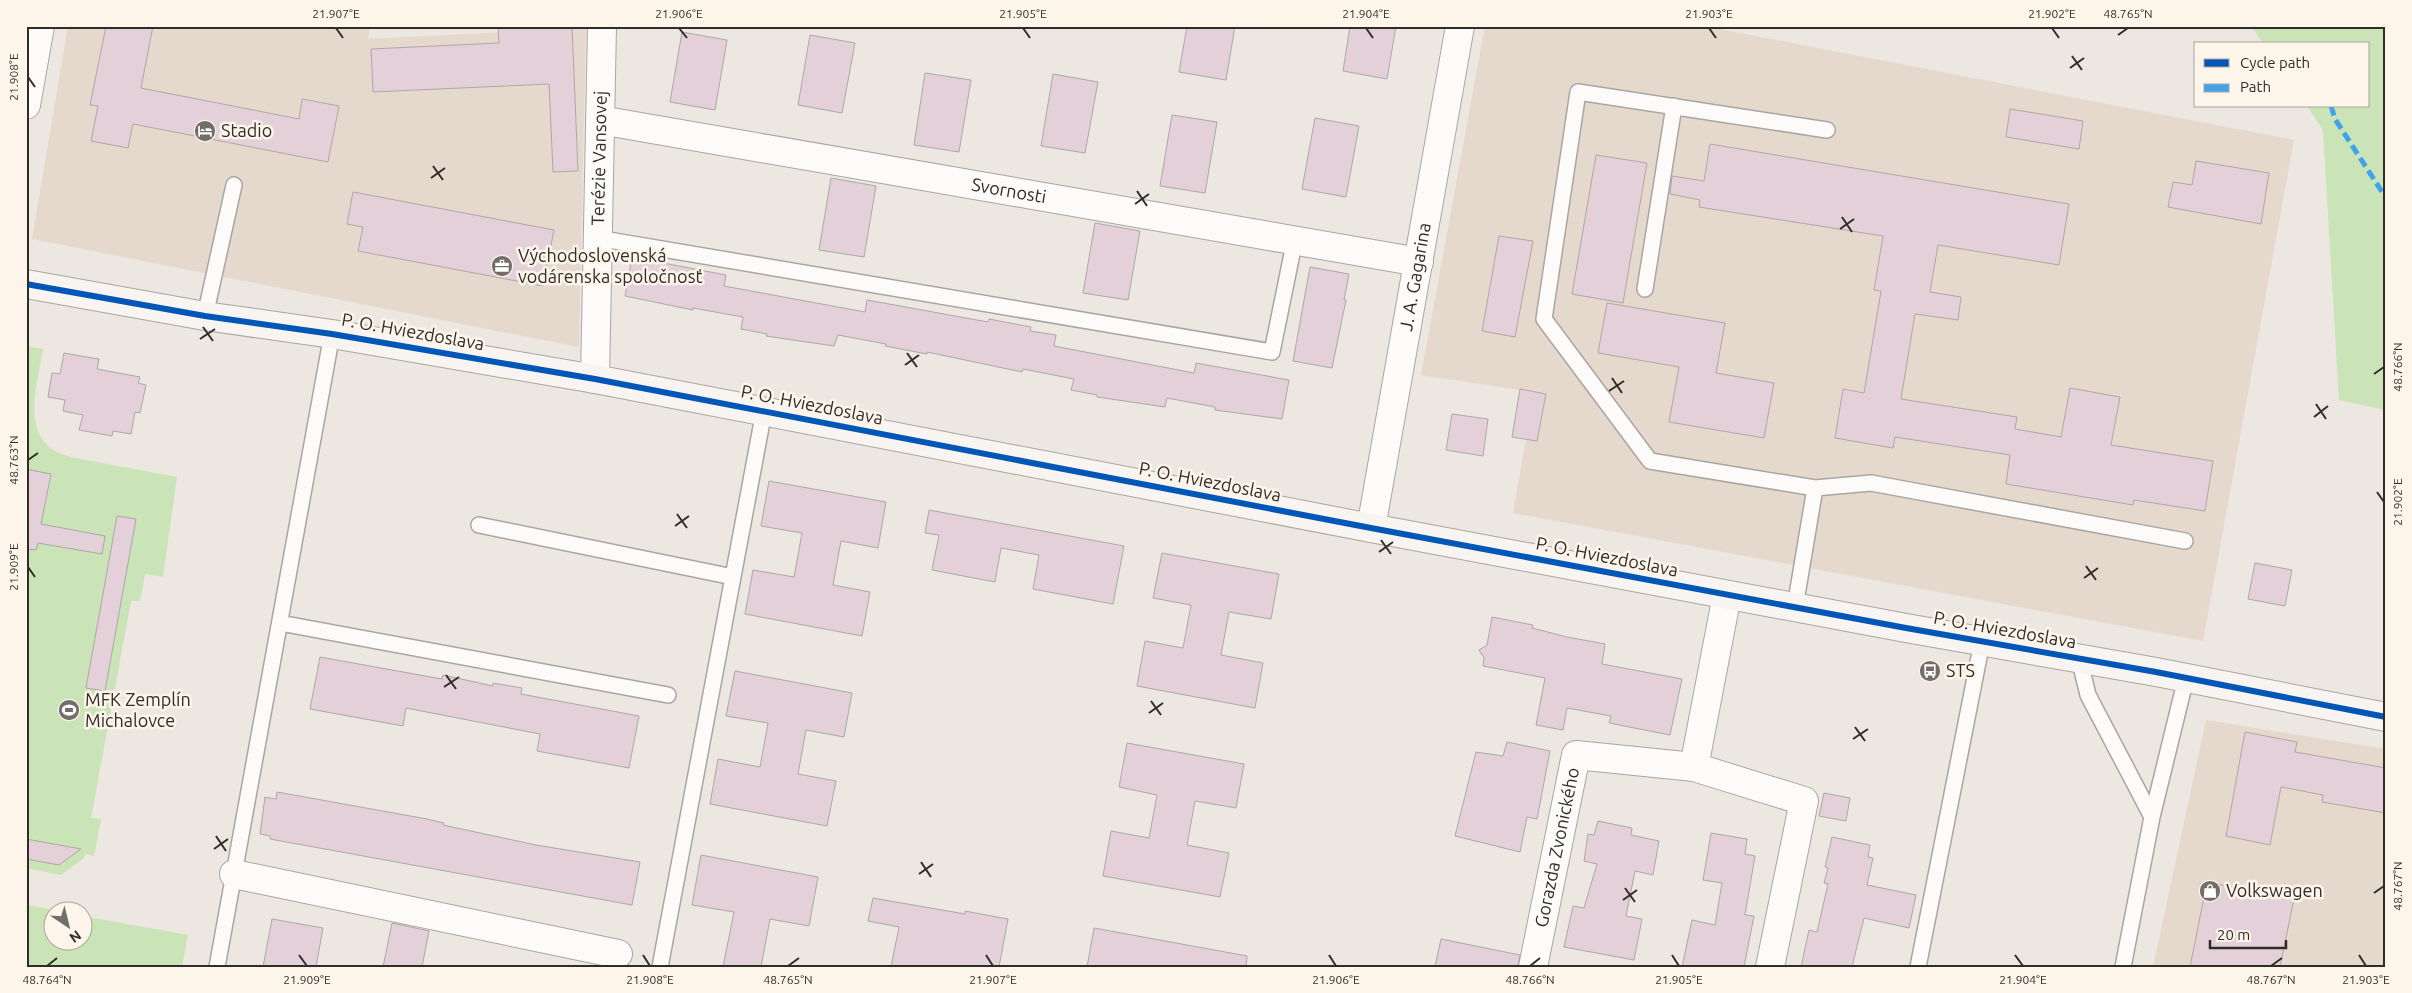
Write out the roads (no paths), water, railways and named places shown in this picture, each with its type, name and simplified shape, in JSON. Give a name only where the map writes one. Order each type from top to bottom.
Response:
[{"type":"street","points":[[26,105],[40,26]]},
{"type":"street","name":"Terézie Vansovej","points":[[595,378],[602,26]]},
{"type":"street","name":"J. A. Gagarina","points":[[1371,528],[1460,26]]},
{"type":"street","name":"Svornosti","points":[[600,120],[1419,262]]},
{"type":"street","name":"P. O. Hviezdoslava","points":[[26,284],[205,316],[332,334],[595,378],[1371,528],[1982,642],[2186,678],[2386,718]]},
{"type":"street","points":[[1694,767],[1728,595]]},
{"type":"street","name":"Gorazda Zvonického","points":[[1532,967],[1576,756],[1694,767],[1804,801],[1770,967]]},
{"type":"street","points":[[234,874],[618,954]]},
{"type":"lane","points":[[1827,130],[1578,92],[1544,319],[1650,461],[1815,488],[1871,483],[2185,541]]},
{"type":"lane","points":[[1645,290],[1674,106]]},
{"type":"lane","points":[[205,316],[234,185]]},
{"type":"lane","points":[[597,238],[1272,352],[1295,239]]},
{"type":"lane","points":[[217,967],[332,334]]},
{"type":"lane","points":[[660,967],[764,411]]},
{"type":"lane","points":[[1795,607],[1815,488]]},
{"type":"lane","points":[[479,525],[733,577]]},
{"type":"lane","points":[[280,623],[668,695]]},
{"type":"lane","points":[[1918,967],[1982,642]]},
{"type":"lane","points":[[2079,658],[2088,695],[2152,817]]},
{"type":"lane","points":[[2123,967],[2152,817],[2186,678]]},
{"type":"place","name":"Stadio","points":[[205,131]]},
{"type":"place","name":"Východoslovenská vodárenska spoločnosť","points":[[502,266]]},
{"type":"place","name":"STS","points":[[1930,671]]},
{"type":"place","name":"MFK Zemplín Michalovce","points":[[69,710]]},
{"type":"place","name":"Volkswagen","points":[[2210,891]]}]
